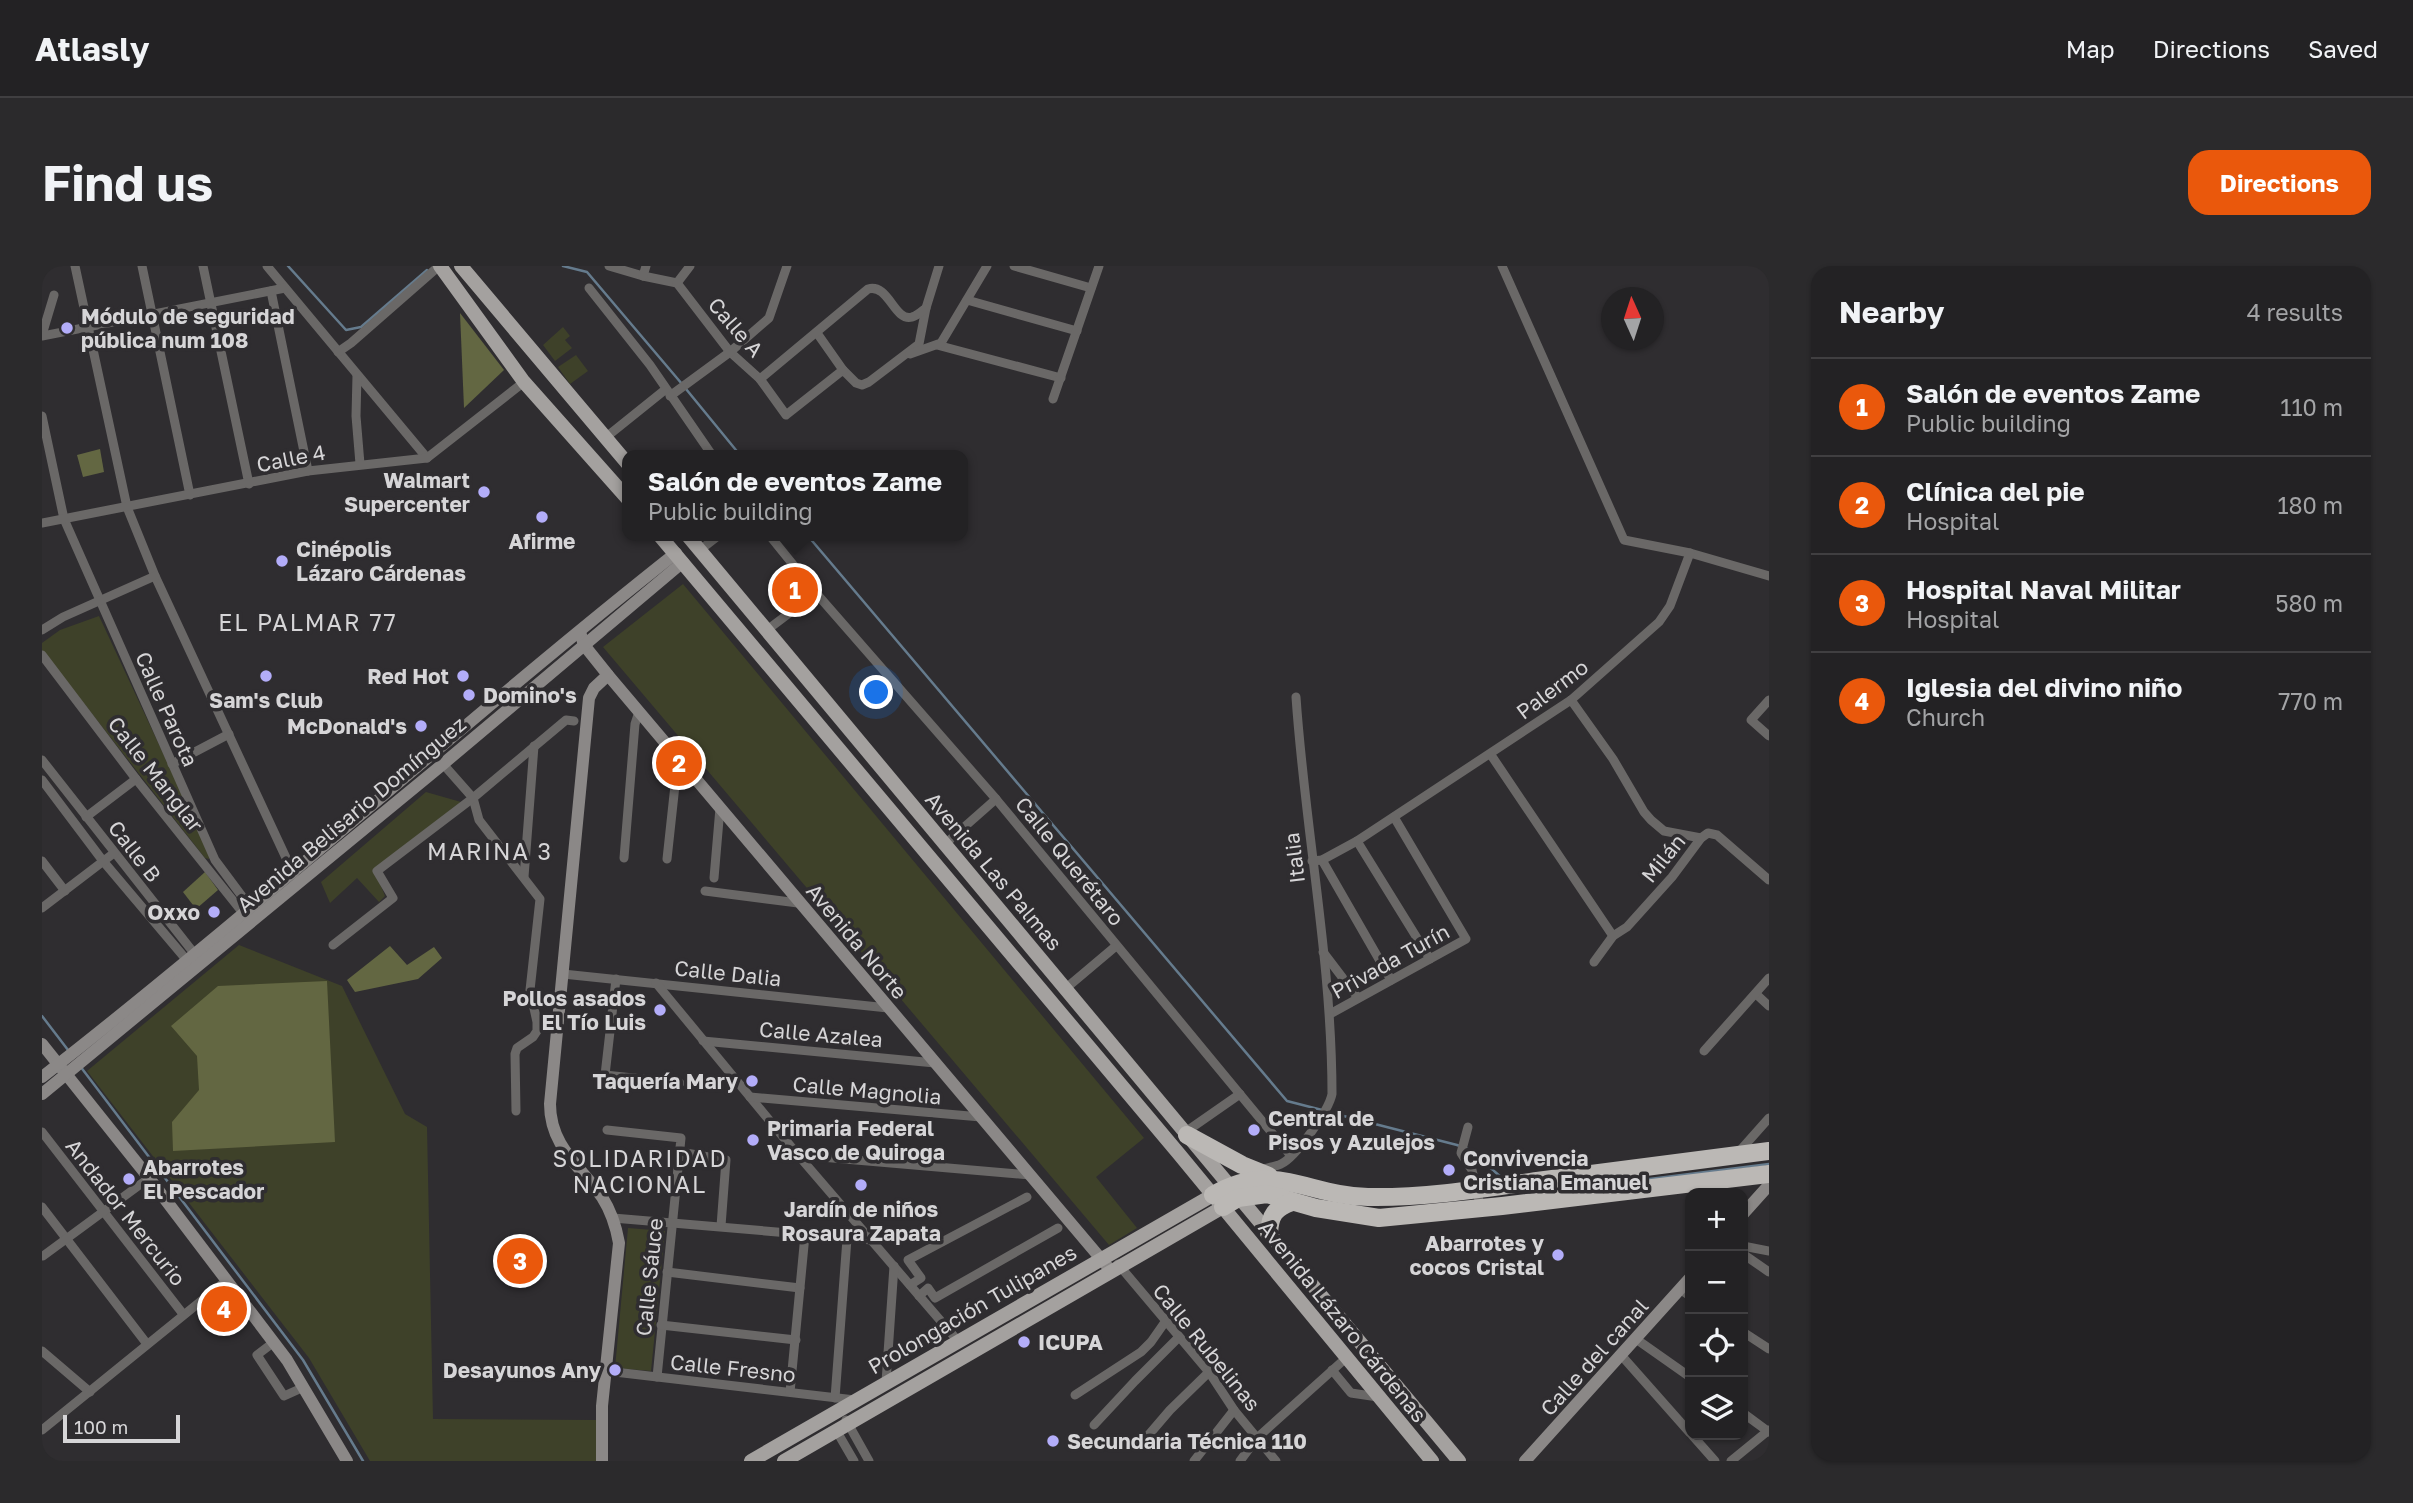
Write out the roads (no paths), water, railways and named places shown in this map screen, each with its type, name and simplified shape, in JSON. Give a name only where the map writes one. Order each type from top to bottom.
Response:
[{"type":"highway","points":[[1185,1134],[1254,1171],[1320,1190],[1365,1197],[1477,1189],[1769,1152]]},
{"type":"highway","points":[[1226,1197],[1267,1194],[1316,1208],[1379,1218],[1480,1209],[1769,1174]]},
{"type":"highway","points":[[1226,1197],[1253,1179],[1289,1182]]},
{"type":"highway","points":[[1316,1208],[1320,1190]]},
{"type":"highway","points":[[1269,1233],[1269,1220],[1273,1212],[1292,1202]]},
{"type":"main road","points":[[439,266],[524,382],[622,492]]},
{"type":"main road","points":[[461,266],[622,457]]},
{"type":"main road","name":"Avenida Las Palmas","points":[[665,541],[1226,1197],[1269,1233]]},
{"type":"main road","name":"Avenida Las Palmas","points":[[692,541],[1185,1134],[1226,1197]]},
{"type":"main road","name":"Prolongación Tulipanes","points":[[751,1461],[837,1404],[855,1400],[1105,1257],[1226,1197]]},
{"type":"main road","name":"Prolongación Tulipanes","points":[[784,1461],[1115,1269],[1226,1197]]},
{"type":"main road","name":"Avenida Lázaro Cárdenas","points":[[1226,1197],[1346,1358],[1432,1461]]},
{"type":"main road","name":"Avenida Lázaro Cárdenas","points":[[1269,1233],[1459,1461]]},
{"type":"main road","points":[[1030,1300],[1039,1314]]},
{"type":"street","points":[[75,266],[127,507],[155,576],[295,878]]},
{"type":"street","points":[[142,266],[190,495]]},
{"type":"street","points":[[203,266],[249,484]]},
{"type":"street","points":[[267,266],[427,458],[524,382]]},
{"type":"street","points":[[338,352],[351,344],[439,266]]},
{"type":"street","points":[[609,266],[677,283],[690,266]]},
{"type":"street","points":[[643,276],[646,266]]},
{"type":"street","points":[[605,438],[668,392],[680,390],[769,318],[787,266]]},
{"type":"street","points":[[817,333],[843,370],[856,383],[869,383],[919,344],[926,308],[939,266]]},
{"type":"street","points":[[902,357],[937,345],[948,333],[987,266]]},
{"type":"street","points":[[1014,266],[1091,288]]},
{"type":"street","points":[[1053,399],[1099,266]]},
{"type":"street","points":[[1502,266],[1624,540],[1690,553],[1769,576]]},
{"type":"street","name":"Calle A","points":[[677,283],[730,352],[760,379],[786,415],[843,370]]},
{"type":"street","points":[[54,295],[42,335],[285,288]]},
{"type":"street","points":[[589,288],[709,450]]},
{"type":"street","points":[[760,379],[868,289],[880,290],[907,318],[926,308]]},
{"type":"street","points":[[271,291],[307,471]]},
{"type":"street","points":[[967,300],[1077,331]]},
{"type":"street","points":[[937,345],[1060,378]]},
{"type":"street","points":[[357,375],[356,416],[360,464]]},
{"type":"street","name":"Calle Parota","points":[[42,416],[64,519],[215,860],[246,910]]},
{"type":"street","name":"Calle 4","points":[[42,523],[307,471],[427,458]]},
{"type":"street","points":[[700,550],[712,541]]},
{"type":"street","name":"Calle Querétaro","points":[[774,541],[816,593],[996,799],[1291,1156]]},
{"type":"street","name":"Palermo","points":[[1317,861],[1357,841],[1571,700],[1659,622],[1671,606],[1690,553]]},
{"type":"street","name":"Avenida Belisario Domínguez","points":[[42,1094],[70,1064],[295,878],[580,632],[679,557]]},
{"type":"street","points":[[43,625],[155,576]]},
{"type":"street","name":"Avenida Belisario Domínguez","points":[[194,961],[246,910],[295,878],[443,764],[584,645],[646,584]]},
{"type":"street","points":[[767,631],[816,593]]},
{"type":"street","name":"Avenida Norte","points":[[580,632],[584,645],[608,675],[798,903],[1030,1175],[1115,1269]]},
{"type":"street","name":"Calle Manglar","points":[[42,655],[136,779],[206,866],[246,910]]},
{"type":"street","points":[[602,1461],[602,1406],[619,1242],[613,1218],[601,1196],[563,1150],[552,1126],[550,1104],[589,698],[594,688],[608,675]]},
{"type":"street","name":"Italia","points":[[1291,1156],[1330,1106],[1332,1094],[1331,1014],[1322,951],[1317,861],[1299,750],[1296,697]]},
{"type":"street","points":[[1571,700],[1613,759],[1651,820],[1664,831],[1701,838]]},
{"type":"street","points":[[1769,700],[1751,720],[1769,736]]},
{"type":"street","points":[[624,858],[635,724],[639,712]]},
{"type":"street","points":[[333,945],[393,898],[377,871],[473,797],[566,720],[574,721]]},
{"type":"street","points":[[172,764],[229,734]]},
{"type":"street","points":[[524,878],[534,747]]},
{"type":"street","points":[[1491,755],[1613,936]]},
{"type":"street","name":"Calle B","points":[[42,760],[194,961]]},
{"type":"street","points":[[667,859],[676,776],[681,762]]},
{"type":"street","points":[[443,764],[473,797],[479,820],[540,899],[530,990],[537,1031],[517,1048],[515,1054],[516,1111]]},
{"type":"street","points":[[86,817],[136,779]]},
{"type":"street","points":[[42,780],[103,861],[194,961]]},
{"type":"street","points":[[945,844],[996,799]]},
{"type":"street","points":[[714,878],[720,808]]},
{"type":"street","name":"Privada Turín","points":[[1331,1014],[1466,939],[1394,817]]},
{"type":"street","name":"Milán","points":[[1594,962],[1613,936],[1627,927],[1708,833],[1717,835],[1769,880]]},
{"type":"street","points":[[1357,841],[1430,959]]},
{"type":"street","points":[[42,908],[114,853]]},
{"type":"street","points":[[206,866],[215,860]]},
{"type":"street","points":[[42,861],[65,891]]},
{"type":"street","points":[[1317,861],[1391,980]]},
{"type":"street","points":[[705,891],[798,903]]},
{"type":"street","points":[[1065,989],[1115,946]]},
{"type":"street","points":[[1322,951],[1358,998]]},
{"type":"street","name":"Calle Dalia","points":[[563,974],[888,1007]]},
{"type":"street","points":[[1704,1051],[1769,978]]},
{"type":"street","points":[[616,979],[605,1075],[680,1083]]},
{"type":"street","points":[[656,983],[798,1155],[958,1341]]},
{"type":"street","points":[[1756,994],[1769,1006]]},
{"type":"street","name":"Calle Azalea","points":[[703,1041],[935,1063]]},
{"type":"street","points":[[42,1044],[70,1064],[149,1178],[274,1342],[347,1461]]},
{"type":"street","name":"Avenida Belisario Domínguez","points":[[42,1077],[70,1064]]},
{"type":"street","points":[[1185,1134],[1240,1094]]},
{"type":"street","name":"Calle Magnolia","points":[[750,1097],[981,1117]]},
{"type":"street","points":[[1736,1156],[1769,1118]]},
{"type":"street","points":[[1468,1127],[1461,1153],[1472,1170],[1480,1209]]},
{"type":"street","name":"Calle Sáuce","points":[[607,1130],[681,1138],[657,1377]]},
{"type":"street","name":"Andador Mercurio","points":[[42,1132],[183,1314]]},
{"type":"street","points":[[680,1152],[726,1160],[721,1226]]},
{"type":"street","points":[[798,1155],[1030,1175]]},
{"type":"street","points":[[1254,1171],[1283,1164],[1291,1156]]},
{"type":"street","points":[[1283,1164],[1289,1182]]},
{"type":"street","points":[[43,1256],[149,1178]]},
{"type":"street","points":[[1748,1208],[1769,1185]]},
{"type":"street","points":[[1027,1197],[908,1260],[935,1298],[1058,1228]]},
{"type":"street","points":[[42,1207],[147,1344]]},
{"type":"street","points":[[613,1218],[872,1240]]},
{"type":"street","points":[[790,1392],[805,1235]]},
{"type":"street","points":[[847,1239],[837,1404],[854,1461]]},
{"type":"street","points":[[1748,1247],[1769,1251]]},
{"type":"street","points":[[1748,1257],[1769,1272]]},
{"type":"street","points":[[886,1382],[894,1266]]},
{"type":"street","name":"Calle Rubelinas","points":[[1115,1269],[1209,1372],[1234,1410],[1276,1461]]},
{"type":"street","points":[[667,1272],[800,1288]]},
{"type":"street","points":[[910,1286],[921,1278]]},
{"type":"street","points":[[42,1430],[227,1280]]},
{"type":"street","points":[[919,1296],[929,1288]]},
{"type":"street","name":"Calle del canal","points":[[1525,1461],[1636,1339],[1685,1294]]},
{"type":"street","points":[[1075,1395],[1140,1352],[1165,1322]]},
{"type":"street","points":[[662,1325],[796,1340]]},
{"type":"street","points":[[1748,1335],[1769,1349]]},
{"type":"street","points":[[1094,1425],[1178,1338]]},
{"type":"street","points":[[1636,1339],[1685,1373]]},
{"type":"street","points":[[274,1342],[257,1355],[268,1372],[284,1396],[304,1387]]},
{"type":"street","points":[[42,1351],[90,1392]]},
{"type":"street","points":[[1621,1355],[1685,1427]]},
{"type":"street","points":[[1240,1461],[1257,1438],[1346,1358]]},
{"type":"street","points":[[1332,1370],[1351,1393],[1378,1397]]},
{"type":"street","name":"Calle Fresno","points":[[606,1371],[790,1392],[837,1404]]},
{"type":"street","points":[[1140,1445],[1170,1410],[1209,1372]]},
{"type":"street","points":[[1195,1461],[1234,1410]]},
{"type":"street","points":[[1731,1461],[1769,1431],[1748,1416]]},
{"type":"street","points":[[842,1427],[869,1461]]},
{"type":"street","points":[[1696,1440],[1715,1461]]},
{"type":"waterway","points":[[288,266],[346,330],[361,327],[427,270]]},
{"type":"waterway","points":[[563,266],[587,272],[682,384]]},
{"type":"waterway","points":[[686,389],[736,450]]},
{"type":"waterway","points":[[812,541],[1287,1101],[1322,1110]]},
{"type":"waterway","points":[[42,1016],[68,1050]]},
{"type":"waterway","points":[[80,1066],[303,1360],[363,1461]]},
{"type":"waterway","points":[[1328,1112],[1457,1145],[1470,1150],[1502,1178]]},
{"type":"waterway","points":[[1610,1184],[1769,1164]]},
{"type":"place","name":"Módulo de seguridad pública num 108","points":[[67,328]]},
{"type":"place","name":"Walmart Supercenter","points":[[484,492]]},
{"type":"place","name":"Afirme","points":[[542,517]]},
{"type":"place","name":"Cinépolis Lázaro Cárdenas","points":[[282,561]]},
{"type":"place","name":"Salón de eventos Zame","points":[[795,590]]},
{"type":"place","name":"Sam's Club","points":[[266,676]]},
{"type":"place","name":"Red Hot","points":[[463,676]]},
{"type":"place","name":"Domino's","points":[[469,695]]},
{"type":"place","name":"McDonald's","points":[[421,726]]},
{"type":"place","name":"Clínica del pie","points":[[679,763]]},
{"type":"place","name":"Oxxo","points":[[214,912]]},
{"type":"place","name":"Pollos asados El Tío Luis","points":[[660,1010]]},
{"type":"place","name":"Taquería Mary","points":[[752,1081]]},
{"type":"place","name":"Central de Pisos y Azulejos","points":[[1254,1130]]},
{"type":"place","name":"Primaria Federal Vasco de Quiroga","points":[[753,1140]]},
{"type":"place","name":"Convivencia Cristiana Emanuel","points":[[1449,1170]]},
{"type":"place","name":"Abarrotes El Pescador","points":[[129,1179]]},
{"type":"place","name":"Jardín de niños Rosaura Zapata","points":[[861,1185]]},
{"type":"place","name":"Abarrotes y cocos Cristal","points":[[1558,1255]]},
{"type":"place","name":"Hospital Naval Militar","points":[[520,1261]]},
{"type":"place","name":"Iglesia del divino niño","points":[[224,1309]]},
{"type":"place","name":"ICUPA","points":[[1024,1342]]},
{"type":"place","name":"Desayunos Any","points":[[615,1370]]},
{"type":"place","name":"Secundaria Técnica 110","points":[[1053,1441]]},
{"type":"district","name":"EL PALMAR 77","points":[[308,622]]},
{"type":"district","name":"MARINA 3","points":[[490,851]]},
{"type":"district","name":"SOLIDARIDAD NACIONAL","points":[[640,1171]]}]
